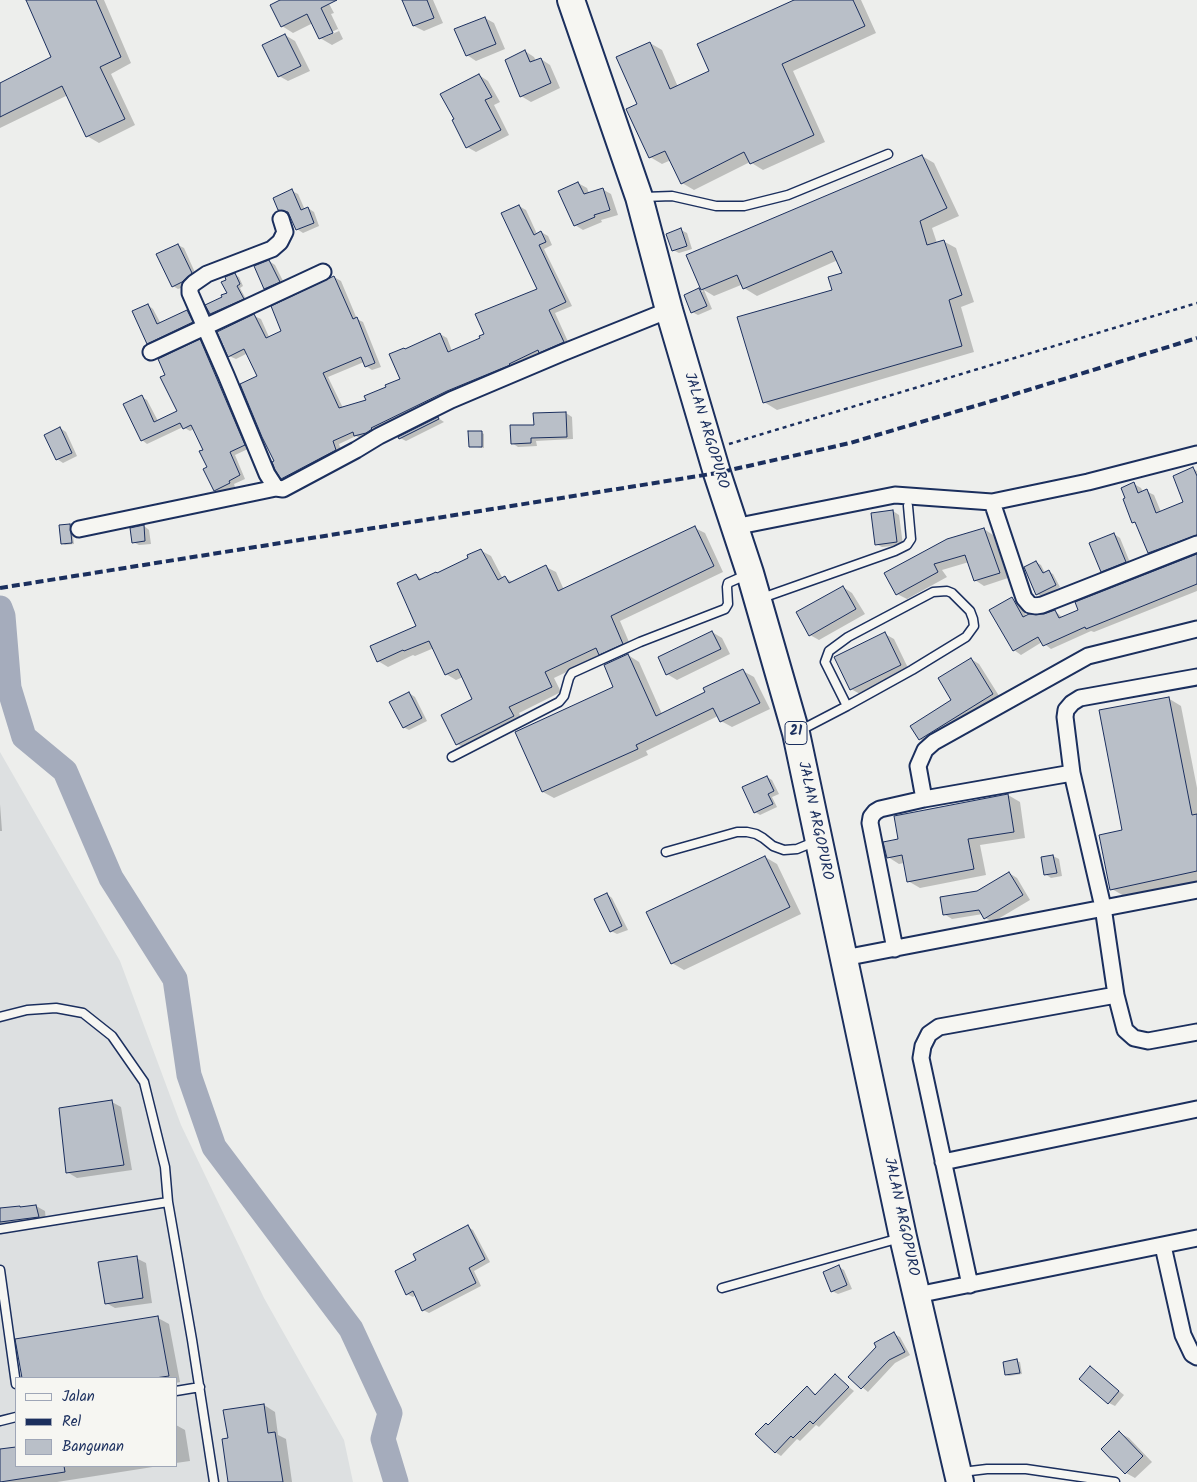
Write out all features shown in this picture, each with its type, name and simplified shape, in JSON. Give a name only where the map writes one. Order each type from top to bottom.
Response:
[{"type":"highway","name":"JALAN ARGOPURO","points":[[570,0],[639,197],[716,473],[750,574],[796,733],[904,1238],[959,1478]]},
{"type":"street","points":[[276,488],[267,474],[190,292],[190,287],[207,274],[272,249],[280,242],[285,232],[281,219]]},
{"type":"street","points":[[151,352],[323,272]]},
{"type":"street","points":[[79,528],[276,488],[283,489],[379,436],[451,400],[669,310]]},
{"type":"street","points":[[734,527],[895,495],[992,502],[1088,482],[1197,454]]},
{"type":"street","points":[[992,502],[1024,598],[1030,605],[1042,605],[1197,544]]},
{"type":"street","points":[[924,799],[918,766],[925,750],[934,742],[1088,656],[1197,629]]},
{"type":"street","points":[[1197,677],[1080,698],[1066,710],[1065,717],[1072,773],[1103,908],[1116,995],[1125,1030],[1134,1038],[1148,1041],[1197,1032]]},
{"type":"street","points":[[895,949],[870,823],[871,817],[875,812],[880,809],[924,799],[1072,773]]},
{"type":"street","points":[[844,958],[1197,890]]},
{"type":"street","points":[[970,1285],[921,1058],[923,1046],[929,1034],[939,1027],[1116,995]]},
{"type":"street","points":[[943,1162],[1197,1109]]},
{"type":"street","points":[[917,1295],[1197,1238]]},
{"type":"street","points":[[1163,1246],[1183,1335],[1192,1354],[1197,1357]]},
{"type":"lane","points":[[639,197],[672,196],[716,206],[744,206],[788,195],[888,154]]},
{"type":"lane","points":[[757,600],[895,551],[907,545],[911,539],[908,506]]},
{"type":"lane","points":[[452,757],[559,702],[564,696],[572,673],[640,642],[725,609],[728,604],[728,583],[733,579],[750,574]]},
{"type":"lane","points":[[796,733],[848,706],[912,670],[966,636],[974,626],[970,611],[952,593],[947,591],[933,592],[848,637],[829,651],[825,662],[848,706]]},
{"type":"lane","points":[[666,852],[736,832],[756,834],[772,846],[784,850],[797,849],[818,840]]},
{"type":"lane","points":[[0,1017],[27,1010],[56,1008],[83,1013],[112,1036],[144,1082],[165,1167],[168,1202],[200,1387],[214,1482]]},
{"type":"lane","points":[[0,1228],[168,1202]]},
{"type":"lane","points":[[722,1288],[904,1238]]},
{"type":"lane","points":[[0,1270],[15,1377]]},
{"type":"lane","points":[[178,1391],[200,1387]]},
{"type":"lane","points":[[0,1422],[15,1418]]},
{"type":"lane","points":[[959,1478],[987,1469],[1026,1469],[1115,1482]]},
{"type":"path","points":[[710,449],[1197,303]]},
{"type":"shaded area","points":[[0,752],[120,961],[181,1125],[264,1298],[344,1440],[353,1482],[0,1482]]},
{"type":"building","points":[[26,0],[96,0],[121,57],[100,67],[125,119],[86,137],[62,86],[0,117],[0,83],[51,57]]},
{"type":"building","points":[[280,0],[337,0],[321,8],[333,33],[319,39],[307,14],[281,27],[270,5]]},
{"type":"building","points":[[402,0],[427,0],[434,18],[413,26]]},
{"type":"building","points":[[794,0],[853,0],[865,26],[782,64],[814,135],[750,164],[744,152],[681,184],[665,151],[649,158],[626,109],[637,104],[616,57],[650,42],[670,89],[709,71],[697,44]]},
{"type":"building","points":[[485,17],[496,44],[466,56],[454,29]]},
{"type":"building","points":[[285,34],[301,66],[278,77],[262,45]]},
{"type":"building","points":[[525,50],[530,62],[541,58],[551,83],[520,97],[505,60]]},
{"type":"building","points":[[479,74],[492,97],[485,100],[501,130],[466,148],[452,120],[454,119],[440,94]]},
{"type":"building","points":[[922,155],[947,208],[920,221],[927,245],[944,240],[962,295],[949,300],[962,346],[763,403],[737,317],[832,290],[828,277],[842,273],[832,251],[743,289],[737,275],[701,290],[686,255]]},
{"type":"building","points":[[578,182],[584,194],[603,188],[610,210],[594,215],[595,217],[574,226],[558,191]]},
{"type":"building","points":[[292,189],[301,210],[308,207],[314,223],[296,230],[288,212],[278,210],[273,198]]},
{"type":"building","points":[[519,205],[534,235],[541,231],[546,242],[539,245],[566,302],[549,310],[564,342],[539,353],[538,350],[510,365],[447,391],[371,428],[366,433],[354,436],[353,432],[333,441],[336,450],[281,479],[275,470],[272,462],[274,461],[240,384],[257,376],[244,349],[228,357],[217,332],[254,314],[266,338],[281,331],[271,306],[334,276],[353,319],[357,317],[375,363],[365,367],[361,357],[323,373],[339,408],[366,400],[364,396],[400,379],[389,354],[440,333],[448,352],[480,338],[479,336],[484,334],[475,314],[537,289],[501,213]]},
{"type":"building","points":[[681,228],[687,246],[672,251],[666,234]]},
{"type":"building","points":[[178,244],[192,273],[182,282],[172,287],[156,254]]},
{"type":"building","points":[[269,260],[280,282],[264,289],[254,266]]},
{"type":"building","points":[[235,273],[240,284],[237,286],[244,299],[210,314],[205,305],[227,293],[221,282],[226,280],[225,277]]},
{"type":"building","points":[[699,288],[707,306],[691,313],[684,295]]},
{"type":"building","points":[[148,304],[157,324],[187,310],[193,322],[147,344],[132,311]]},
{"type":"building","points":[[200,339],[245,445],[230,452],[240,475],[229,481],[230,483],[214,491],[203,469],[207,467],[199,451],[203,450],[191,425],[183,429],[180,423],[141,441],[123,404],[142,395],[154,422],[177,411],[160,377],[165,375],[158,359]]},
{"type":"building","points":[[566,412],[567,437],[531,438],[531,443],[511,444],[510,425],[534,425],[533,413]]},
{"type":"building","points":[[438,417],[439,419],[399,439],[398,437]]},
{"type":"building","points":[[60,427],[72,453],[56,460],[44,435]]},
{"type":"building","points":[[468,431],[482,431],[482,447],[469,447]]},
{"type":"building","points":[[1193,467],[1197,476],[1197,535],[1148,553],[1135,522],[1132,523],[1121,488],[1134,482],[1138,493],[1147,489],[1156,513],[1183,502],[1173,476]]},
{"type":"building","points":[[893,510],[897,542],[875,545],[871,513]]},
{"type":"building","points":[[70,524],[72,543],[61,544],[59,525]]},
{"type":"building","points":[[144,525],[145,541],[132,543],[130,528]]},
{"type":"building","points":[[695,526],[714,566],[611,616],[623,644],[599,655],[596,648],[545,672],[552,687],[509,707],[514,716],[456,745],[441,715],[472,699],[458,669],[445,675],[429,641],[377,662],[370,646],[416,626],[397,583],[416,574],[419,580],[437,573],[468,558],[467,555],[481,549],[498,580],[505,576],[509,583],[546,565],[558,591]]},
{"type":"building","points":[[984,528],[1000,573],[974,581],[965,555],[934,564],[938,572],[896,595],[884,573],[947,539]]},
{"type":"building","points":[[1114,533],[1126,562],[1101,572],[1089,543]]},
{"type":"building","points":[[1197,554],[1197,584],[1086,629],[1085,627],[1043,646],[1038,637],[1013,651],[989,610],[1012,597],[1023,617],[1029,614],[1044,614],[1055,610],[1059,618],[1078,610],[1075,602]]},
{"type":"building","points":[[1036,561],[1043,573],[1049,570],[1056,585],[1036,595],[1024,567]]},
{"type":"building","points":[[843,586],[856,609],[809,636],[796,612]]},
{"type":"building","points":[[712,631],[721,649],[666,675],[658,657]]},
{"type":"building","points":[[885,632],[901,665],[850,690],[834,657]]},
{"type":"building","points":[[628,654],[656,716],[705,692],[703,688],[743,669],[760,703],[720,722],[713,708],[636,745],[638,749],[542,792],[515,732],[613,687],[604,665]]},
{"type":"building","points":[[971,658],[993,694],[919,740],[910,726],[951,700],[938,678]]},
{"type":"building","points":[[409,692],[422,718],[403,728],[389,702]]},
{"type":"building","points":[[1169,697],[1192,815],[1197,814],[1197,871],[1110,890],[1099,835],[1122,830],[1099,710]]},
{"type":"building","points":[[767,776],[774,791],[768,794],[773,804],[754,813],[742,787]]},
{"type":"building","points":[[1008,794],[1014,832],[968,839],[974,869],[907,882],[902,855],[887,858],[883,842],[898,839],[894,816]]},
{"type":"building","points":[[1053,855],[1057,873],[1044,875],[1041,857]]},
{"type":"building","points":[[765,856],[790,907],[671,964],[646,912]]},
{"type":"building","points":[[1009,872],[1023,895],[984,919],[979,910],[943,915],[940,897],[977,891]]},
{"type":"building","points":[[607,893],[622,926],[610,932],[594,899]]},
{"type":"building","points":[[112,1100],[124,1165],[66,1173],[59,1108]]},
{"type":"building","points":[[36,1205],[39,1217],[0,1222],[0,1208]]},
{"type":"building","points":[[468,1225],[485,1259],[469,1268],[476,1283],[422,1311],[413,1291],[406,1295],[395,1271],[416,1260],[413,1254]]},
{"type":"building","points":[[137,1256],[143,1298],[105,1304],[98,1262]]},
{"type":"building","points":[[839,1265],[847,1285],[831,1292],[823,1272]]},
{"type":"building","points":[[158,1316],[169,1376],[22,1377],[15,1339]]},
{"type":"building","points":[[894,1332],[905,1352],[889,1360],[861,1389],[848,1377],[876,1347],[874,1343]]},
{"type":"building","points":[[1017,1359],[1020,1373],[1005,1375],[1003,1362]]},
{"type":"building","points":[[1090,1366],[1119,1391],[1108,1404],[1079,1379]]},
{"type":"building","points":[[835,1374],[849,1387],[813,1424],[810,1421],[793,1438],[791,1436],[775,1453],[755,1434],[766,1423],[768,1425],[807,1386],[815,1395]]},
{"type":"building","points":[[264,1404],[268,1433],[275,1432],[283,1482],[228,1482],[222,1439],[228,1438],[223,1410]]},
{"type":"building","points":[[1119,1431],[1143,1456],[1125,1474],[1101,1449]]},
{"type":"building","points":[[15,1447],[15,1467],[64,1467],[65,1472],[0,1482],[0,1449]]},
{"type":"waterway","points":[[0,608],[3,616],[9,688],[24,737],[65,771],[111,878],[175,979],[189,1075],[214,1147],[351,1329],[390,1413],[383,1439],[396,1482]]},
{"type":"railway","points":[[0,588],[717,473],[850,443],[1197,338]]}]
